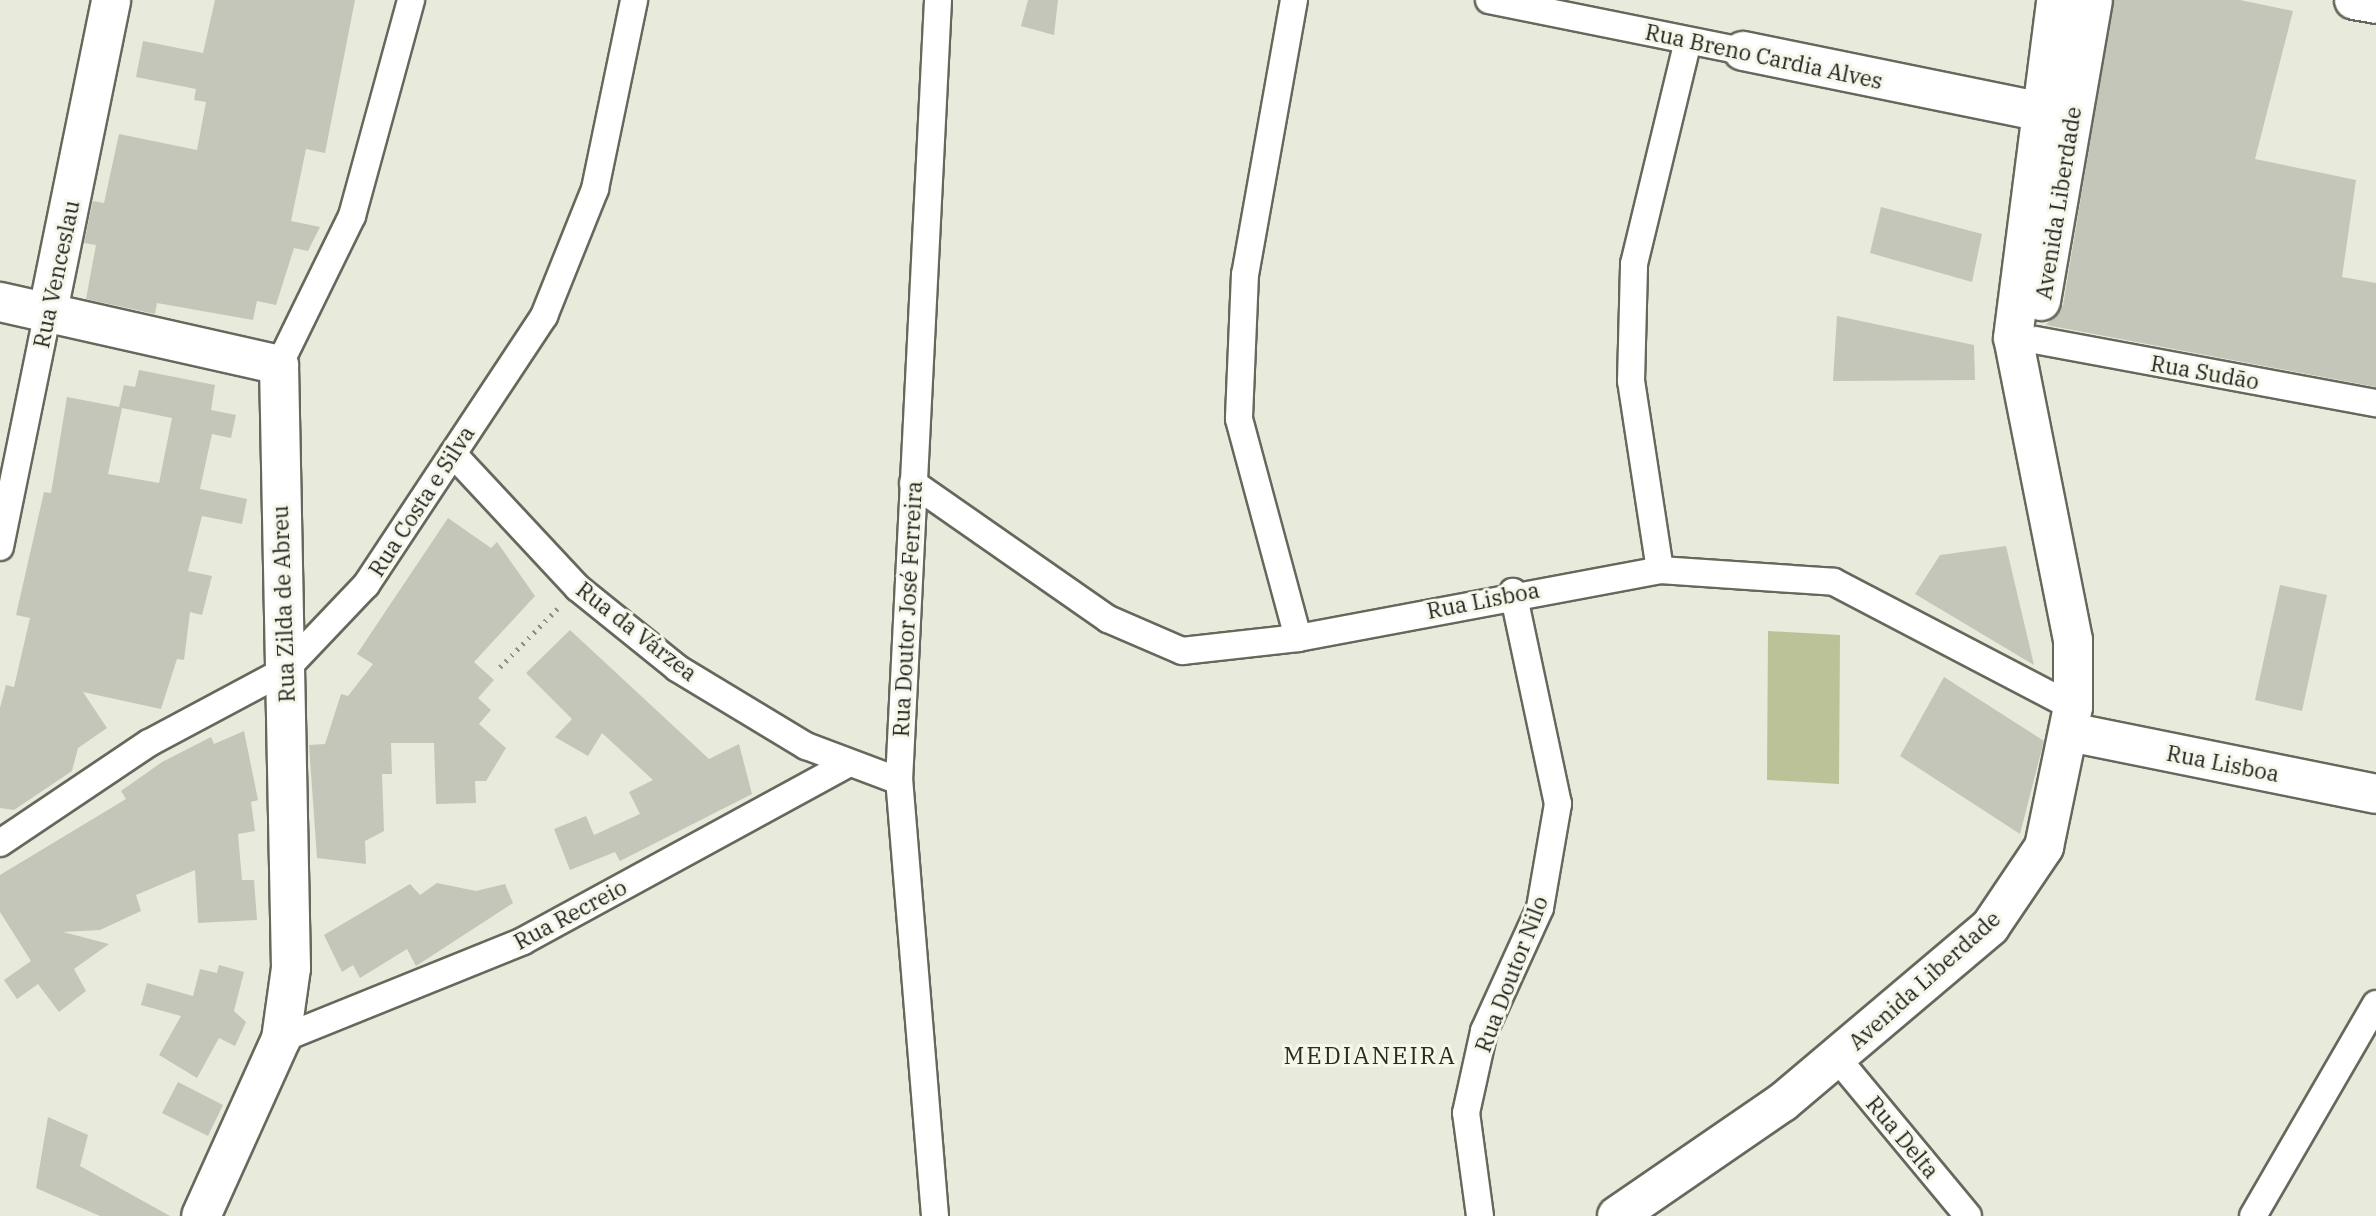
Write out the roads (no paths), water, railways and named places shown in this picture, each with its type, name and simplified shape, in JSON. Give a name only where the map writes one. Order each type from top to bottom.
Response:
[{"type":"main road","name":"Rua Venceslau","points":[[48,311],[111,0]]},
{"type":"main road","name":"Avenida Liberdade","points":[[2025,407],[2035,340],[2055,115],[2056,0]]},
{"type":"main road","name":"Avenida Liberdade","points":[[1617,1216],[1705,1161],[1837,1058],[1990,927],[2023,886],[2044,847],[2071,719],[2073,640],[2013,338],[2055,115],[2093,0]]},
{"type":"main road","points":[[2354,0],[2376,4]]},
{"type":"main road","name":"Rua Breno Cardia Alves","points":[[1743,51],[2055,115]]},
{"type":"main road","points":[[0,302],[279,365]]},
{"type":"main road","name":"Rua Zilda de Abreu","points":[[201,1216],[281,1039],[291,968],[279,365]]},
{"type":"main road","name":"Rua Lisboa","points":[[2071,719],[2376,794]]},
{"type":"street","name":"Rua Zilda de Abreu","points":[[279,365],[352,216],[411,0]]},
{"type":"street","name":"Rua Costa e Silva","points":[[0,843],[149,743],[284,671],[366,585],[544,316],[595,189],[634,0]]},
{"type":"street","name":"Rua Doutor José Ferreira","points":[[935,1216],[899,781],[938,0]]},
{"type":"street","points":[[1294,0],[1245,274],[1239,419],[1298,638]]},
{"type":"street","name":"Rua Breno Cardia Alves","points":[[1489,0],[1743,51]]},
{"type":"street","points":[[1660,570],[1631,381],[1634,264],[1688,41]]},
{"type":"street","name":"Rua Venceslau","points":[[0,547],[48,311]]},
{"type":"street","name":"Rua Sudão","points":[[2035,340],[2376,403]]},
{"type":"street","name":"Rua da Várzea","points":[[453,454],[578,588],[677,668],[848,764],[899,781]]},
{"type":"street","name":"Rua Lisboa","points":[[913,483],[1108,619],[1182,651],[1298,638],[1513,592],[1660,570],[1834,582],[2071,719]]},
{"type":"street","name":"Rua Doutor Nilo","points":[[1480,1216],[1466,1113],[1484,1031],[1540,908],[1558,804],[1513,592]]},
{"type":"street","name":"Rua Recreio","points":[[281,1039],[523,941],[848,764]]},
{"type":"street","points":[[2253,1216],[2376,1004]]},
{"type":"street","name":"Rua Delta","points":[[1837,1058],[1968,1216]]},
{"type":"district","name":"MEDIANEIRA","points":[[1370,1056]]}]
